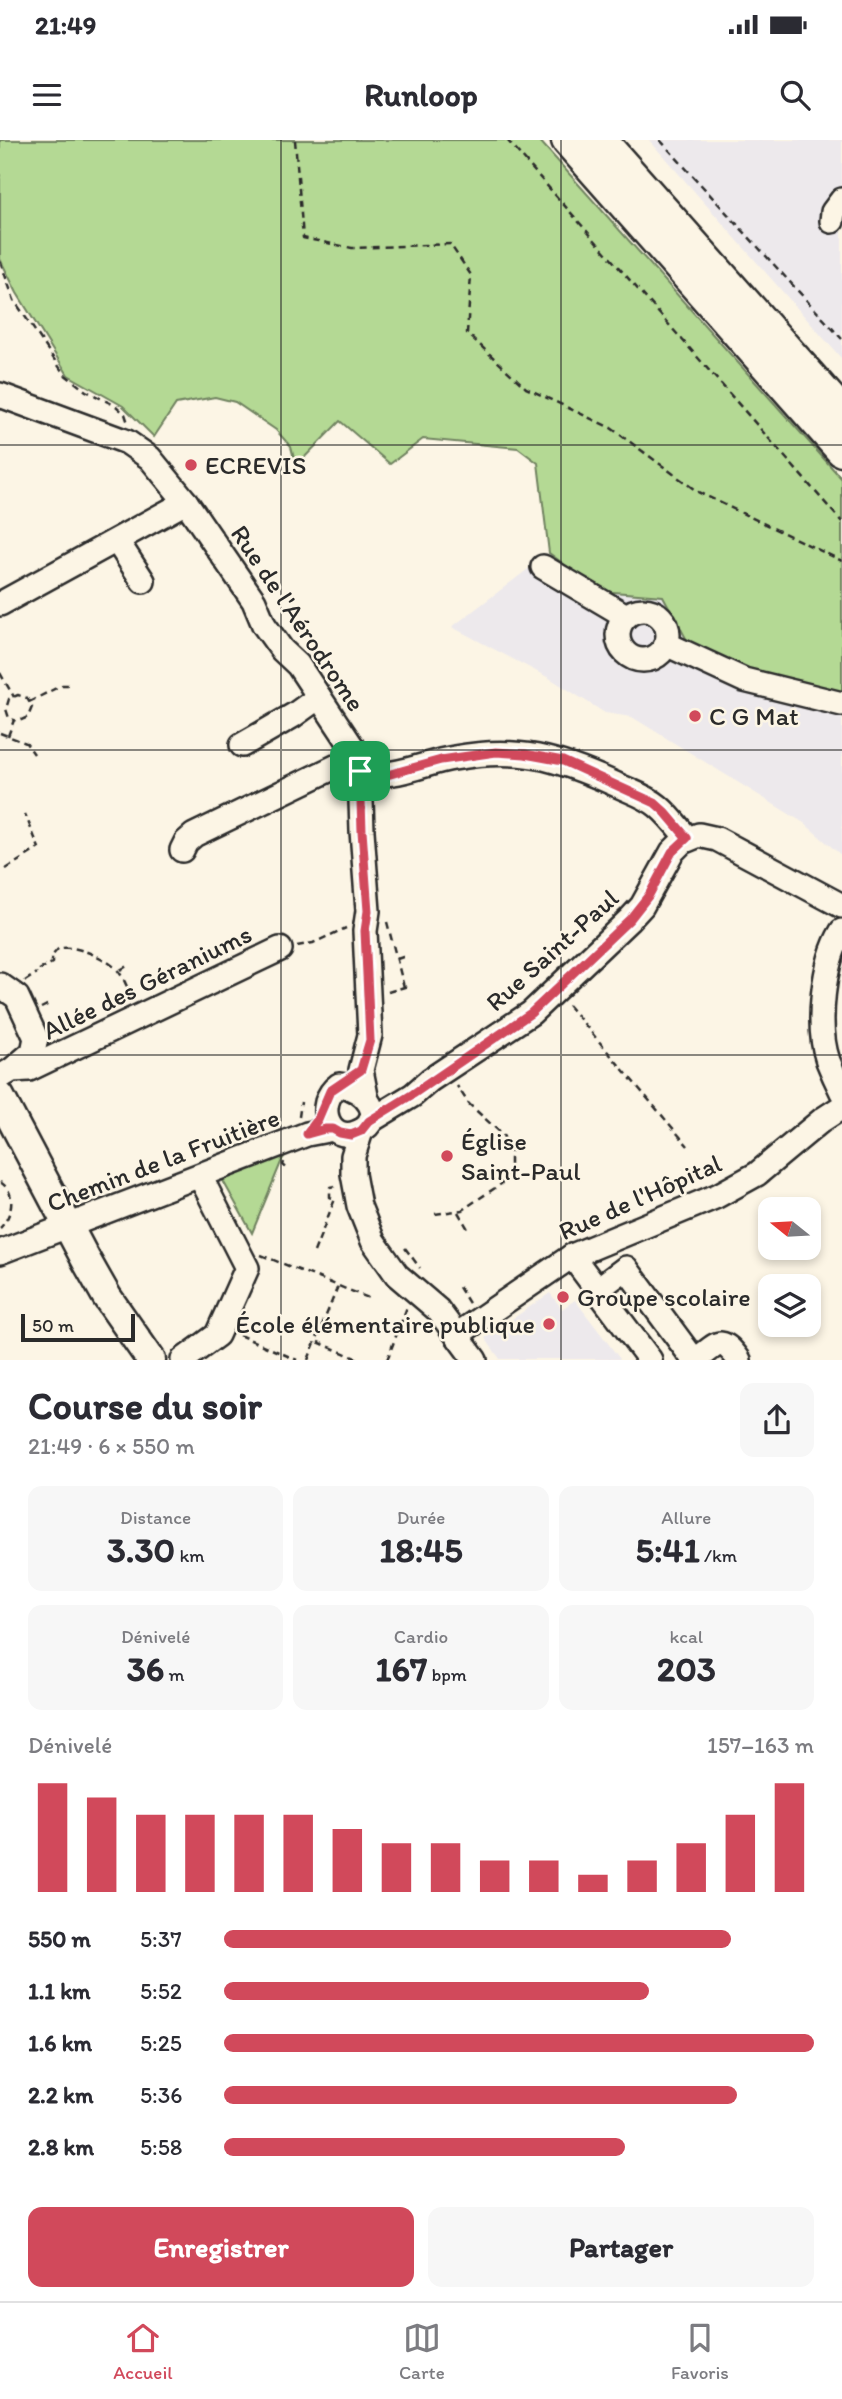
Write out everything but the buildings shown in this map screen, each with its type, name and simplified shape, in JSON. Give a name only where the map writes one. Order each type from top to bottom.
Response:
[{"type":"highway","points":[[568,140],[842,450]]},
{"type":"highway","points":[[600,140],[842,413]]},
{"type":"main road","points":[[0,1097],[107,1297],[152,1360]]},
{"type":"street","points":[[832,221],[833,212],[842,200]]},
{"type":"street","name":"Rue de l'Aérodrome","points":[[0,396],[55,423],[127,442],[150,458],[186,502],[254,601],[264,625],[282,650],[298,665],[353,748],[359,766],[368,911],[376,923],[366,991],[370,1040],[361,1070],[353,1156],[359,1206],[373,1241],[397,1275],[438,1310],[475,1360]]},
{"type":"street","points":[[0,604],[186,502]]},
{"type":"street","points":[[117,541],[143,581]]},
{"type":"street","points":[[543,567],[626,616]]},
{"type":"street","points":[[642,610],[657,614],[667,627],[666,644],[656,656],[643,660],[629,656],[620,645],[619,630],[626,616],[642,610]]},
{"type":"street","points":[[666,644],[744,680],[842,704]]},
{"type":"street","points":[[242,745],[319,697]]},
{"type":"street","points":[[182,850],[194,835],[335,767],[359,766],[387,775],[441,760],[496,752],[541,756],[575,766],[655,803],[687,838],[699,835],[717,839],[842,906]]},
{"type":"street","name":"Rue Saint-Paul","points":[[356,1118],[396,1104],[413,1094],[531,1013],[636,913],[672,852],[687,838]]},
{"type":"street","points":[[842,930],[827,966],[824,1026],[828,1059],[842,1092]]},
{"type":"street","name":"Allée des Géraniums","points":[[6,1074],[29,1069],[141,1016],[180,1006],[280,949]]},
{"type":"street","points":[[0,985],[17,997],[36,1038],[33,1052],[6,1074]]},
{"type":"street","points":[[339,1085],[348,1086],[356,1118],[328,1122],[325,1104],[330,1091],[361,1070]]},
{"type":"street","name":"Chemin de la Fruitière","points":[[304,1129],[325,1104]]},
{"type":"street","name":"Rue de l'Hôpital","points":[[458,1334],[572,1256],[717,1196],[744,1182],[842,1107]]},
{"type":"street","name":"Chemin de la Fruitière","points":[[0,1252],[200,1176],[304,1129],[356,1118]]},
{"type":"street","points":[[183,1360],[215,1338],[247,1268],[200,1176]]},
{"type":"street","points":[[572,1256],[650,1360]]},
{"type":"street","points":[[598,1289],[626,1268],[695,1360],[715,1345],[723,1343],[728,1345],[739,1360]]},
{"type":"path","points":[[295,140],[303,238],[352,248],[450,244],[471,275],[467,333],[526,388],[611,428],[698,492],[842,561]]},
{"type":"path","points":[[507,140],[842,522]]},
{"type":"path","points":[[660,140],[842,340]]},
{"type":"path","points":[[0,261],[14,300],[64,374],[86,391],[116,406],[125,414],[129,426],[127,442]]},
{"type":"path","points":[[0,673],[14,696]]},
{"type":"path","points":[[29,702],[62,685],[69,685]]},
{"type":"path","points":[[14,696],[27,698],[32,707],[28,716],[19,721],[9,718],[6,709],[9,699],[14,696]]},
{"type":"path","points":[[8,736],[14,719]]},
{"type":"path","points":[[0,733],[26,743],[34,754]]},
{"type":"path","points":[[6,869],[39,848],[25,814]]},
{"type":"path","points":[[280,949],[313,943],[344,929],[376,923],[397,959],[404,987]]},
{"type":"path","points":[[39,970],[52,963],[54,952],[66,946],[103,958],[118,971],[141,1016]]},
{"type":"path","points":[[397,959],[406,956]]},
{"type":"path","points":[[118,971],[129,965]]},
{"type":"path","points":[[555,990],[688,1146]]},
{"type":"path","points":[[435,1214],[458,1212],[505,1180],[511,1158],[503,1135],[469,1104],[446,1069]]},
{"type":"path","points":[[301,1102],[299,1115],[304,1129]]},
{"type":"path","points":[[0,1182],[8,1188],[12,1206],[8,1218],[0,1228]]},
{"type":"path","points":[[314,1252],[335,1199],[330,1197],[330,1187]]},
{"type":"path","points":[[458,1212],[468,1229]]},
{"type":"path","points":[[254,1252],[371,1299]]},
{"type":"path","points":[[309,1360],[338,1286]]},
{"type":"path","points":[[387,1360],[413,1290]]},
{"type":"path","points":[[222,1324],[297,1360]]},
{"type":"path","points":[[316,1341],[360,1360]]},
{"type":"shaded area","points":[[649,140],[842,140],[842,359]]},
{"type":"shaded area","points":[[549,553],[600,591],[663,596],[688,642],[842,693],[842,856],[804,823],[632,717],[605,713],[551,679],[452,627]]},
{"type":"shaded area","name":"École élémentaire publique","points":[[550,1293],[562,1309],[575,1300],[620,1359],[500,1359],[485,1338]]},
{"type":"green space","points":[[0,140],[539,140],[842,479],[842,693],[748,670],[688,642],[663,596],[600,591],[549,553],[538,463],[518,448],[423,439],[390,464],[340,421],[296,466],[291,447],[276,430],[235,402],[215,397],[176,404],[154,437],[123,406],[68,375],[17,293],[0,259]]},
{"type":"green space","points":[[286,1154],[282,1160],[252,1233],[222,1179]]},
{"type":"place","name":"ECREVIS","points":[[191,465]]},
{"type":"place","name":"C G Mat","points":[[695,716]]},
{"type":"place","name":"Église Saint-Paul","points":[[447,1156]]},
{"type":"place","name":"Groupe scolaire","points":[[563,1297]]},
{"type":"place","name":"École élémentaire publique","points":[[549,1324]]},
{"type":"route","points":[[496,752],[541,756],[563,761],[655,803],[687,838],[672,852],[642,906],[607,943],[531,1013],[403,1101],[369,1121],[361,1131],[351,1135],[325,1129],[307,1134],[318,1119],[330,1091],[361,1070],[370,1040],[365,931],[368,911],[360,771],[387,775],[441,760],[496,752]]}]
